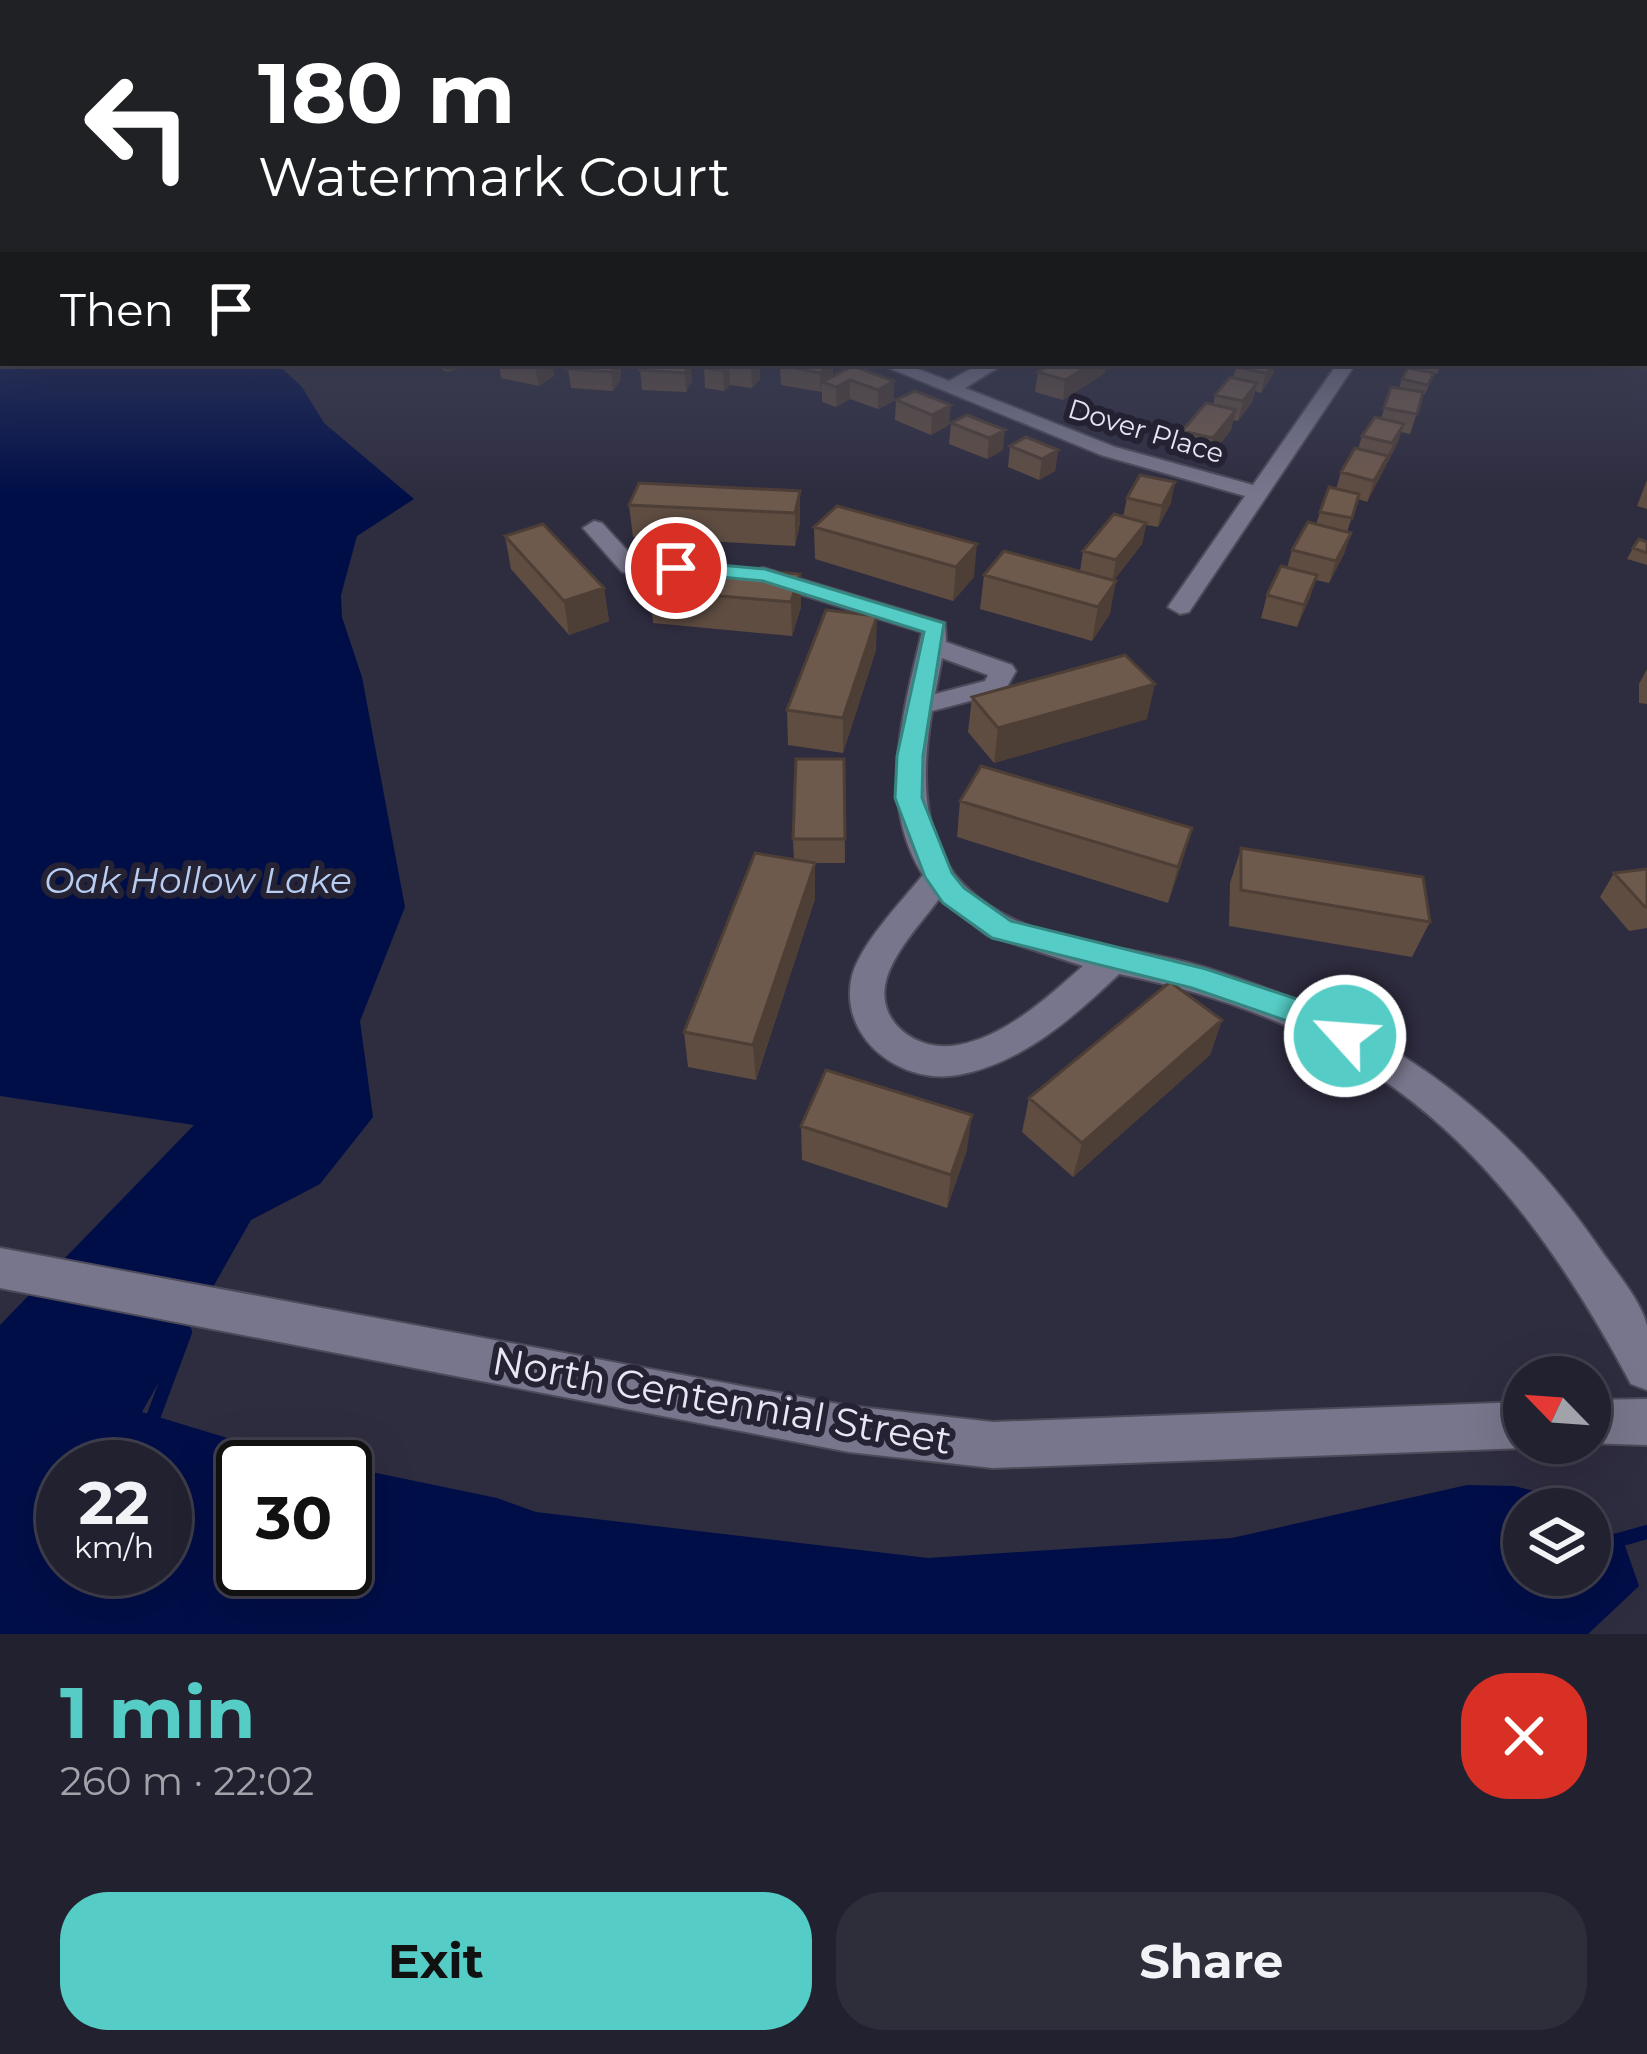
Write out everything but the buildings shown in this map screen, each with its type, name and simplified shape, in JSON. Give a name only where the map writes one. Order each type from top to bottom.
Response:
[{"type":"street","name":"Dover Place","points":[[894,366],[1108,451],[1258,493]]},
{"type":"street","points":[[950,388],[990,366]]},
{"type":"street","points":[[1180,607],[1345,366]]},
{"type":"street","points":[[594,528],[630,567],[765,575],[936,628],[908,798],[939,877],[954,896],[1002,930],[1195,977],[1310,1016],[1414,1076],[1495,1146],[1557,1223],[1607,1290],[1647,1368]]},
{"type":"street","points":[[920,706],[995,686],[1004,671],[932,646]]},
{"type":"street","points":[[939,877],[886,945],[868,981],[875,1028],[905,1055],[962,1061],[1016,1037],[1069,1000],[1113,959]]},
{"type":"street","name":"North Centennial Street","points":[[17,1271],[849,1430],[993,1445],[1503,1426]]},
{"type":"street","points":[[1611,1423],[1647,1422]]},
{"type":"water","name":"Oak Hollow Lake","points":[[0,366],[279,366],[302,387],[324,423],[414,499],[357,536],[341,595],[342,617],[362,677],[405,907],[360,1021],[373,1117],[320,1184],[251,1220],[142,1412],[234,1440],[216,1440],[216,1596],[372,1596],[372,1472],[497,1498],[536,1512],[928,1558],[1232,1538],[1467,1485],[1514,1486],[1522,1488],[1503,1488],[1503,1596],[1611,1596],[1611,1531],[1624,1543],[1639,1586],[1588,1634],[0,1634],[0,1325],[194,1125],[0,1096]]},
{"type":"waterway","points":[[151,1423],[185,1332]]},
{"type":"waterway","points":[[1611,1542],[1647,1532]]},
{"type":"route","points":[[676,568],[765,575],[936,628],[910,756],[908,798],[939,877],[954,896],[1002,930],[1195,977],[1310,1016],[1345,1036]]}]
